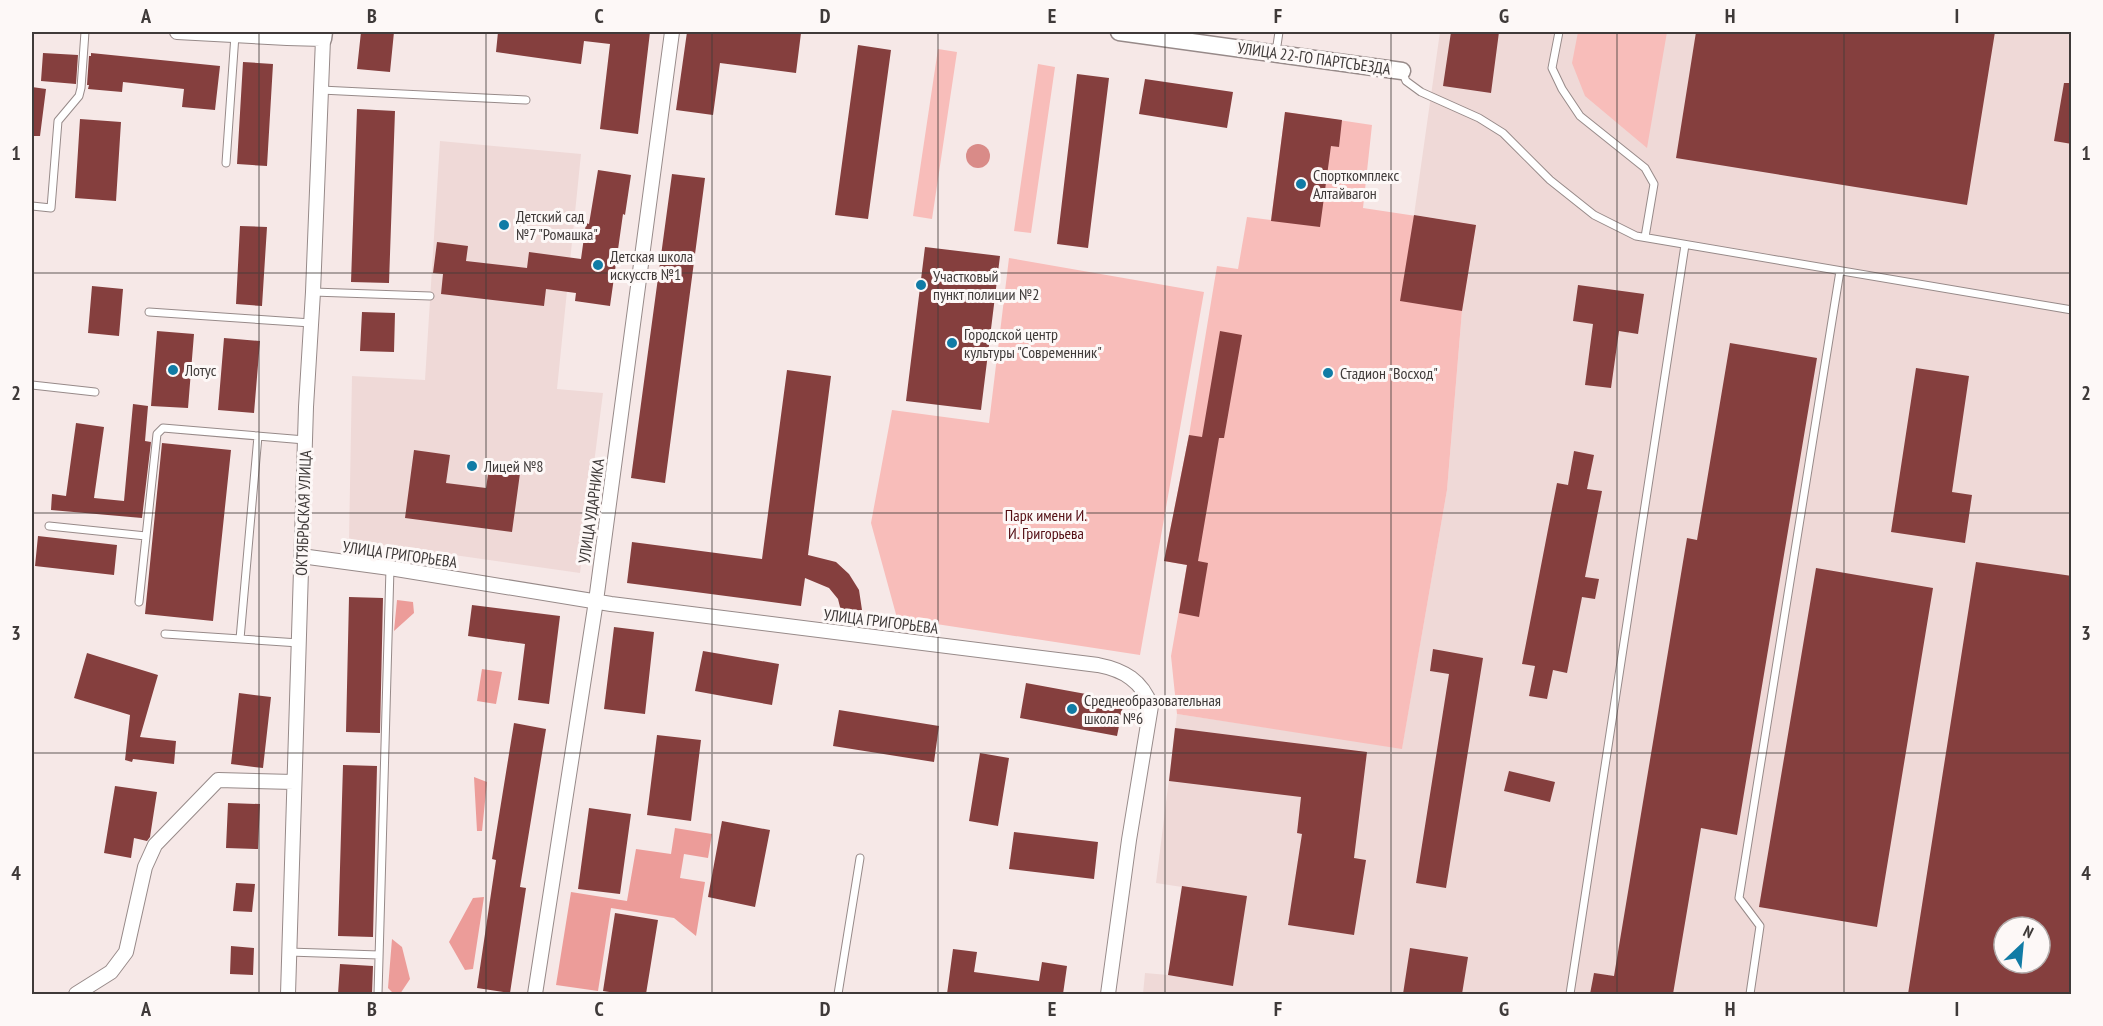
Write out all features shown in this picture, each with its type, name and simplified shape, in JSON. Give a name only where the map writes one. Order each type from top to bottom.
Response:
[{"type":"street","points":[[177,32],[324,35]]},
{"type":"street","name":"УЛИЦА УДАРНИКА","points":[[535,994],[596,601],[672,32]]},
{"type":"street","name":"УЛИЦА 22-ГО ПАРТСЪЕЗДА","points":[[1119,32],[1402,71]]},
{"type":"street","name":"ОКТЯБРЬСКАЯ УЛИЦА","points":[[288,994],[305,440],[324,35]]},
{"type":"street","name":"УЛИЦА ГРИГОРЬЕВА","points":[[301,556],[596,601],[1098,665],[1113,668],[1132,678],[1147,694],[1151,706],[1129,840],[1108,994]]},
{"type":"street","points":[[76,994],[111,972],[126,952],[145,867],[155,845],[218,780],[294,782]]},
{"type":"lane","points":[[32,206],[51,208],[58,121],[79,96],[85,32]]},
{"type":"lane","points":[[1276,52],[1279,32]]},
{"type":"lane","points":[[1559,32],[1552,68],[1562,89],[1580,116],[1645,168],[1654,184],[1645,237]]},
{"type":"lane","points":[[226,163],[236,35]]},
{"type":"lane","points":[[1402,71],[1406,81],[1421,92],[1479,118],[1503,133],[1550,180],[1594,215],[1636,236],[2072,310]]},
{"type":"lane","points":[[321,90],[526,100]]},
{"type":"lane","points":[[1569,994],[1685,245]]},
{"type":"lane","points":[[1750,994],[1760,926],[1739,898],[1840,271]]},
{"type":"lane","points":[[313,292],[430,296]]},
{"type":"lane","points":[[149,312],[311,323]]},
{"type":"lane","points":[[32,385],[95,392]]},
{"type":"lane","points":[[139,602],[157,434],[163,428],[305,440]]},
{"type":"lane","points":[[240,639],[258,436]]},
{"type":"lane","points":[[50,526],[146,536]]},
{"type":"lane","points":[[378,994],[390,568]]},
{"type":"lane","points":[[165,634],[299,643]]},
{"type":"lane","points":[[838,994],[860,858]]},
{"type":"lane","points":[[289,952],[379,955]]},
{"type":"shaded area","points":[[1440,32],[2071,32],[2071,994],[1143,994],[1145,973],[1168,975],[1182,887],[1156,883],[1177,714],[1402,748],[1447,490],[1462,311],[1476,225],[1414,215]]},
{"type":"shaded area","points":[[440,141],[581,154],[557,389],[603,393],[580,573],[349,540],[352,376],[425,380]]},
{"type":"shaded area","points":[[978,144],[987,147],[990,156],[987,165],[978,168],[969,165],[966,156],[969,147]]},
{"type":"shaded area","points":[[397,600],[413,602],[414,613],[394,631]]},
{"type":"shaded area","points":[[482,669],[502,672],[496,704],[477,701]]},
{"type":"shaded area","points":[[474,777],[487,782],[482,831],[477,831]]},
{"type":"shaded area","points":[[675,828],[712,834],[708,858],[684,854],[680,878],[705,882],[696,936],[674,918],[611,908],[598,991],[556,985],[571,892],[627,901],[636,849],[671,854]]},
{"type":"shaded area","points":[[484,897],[473,969],[465,970],[449,942],[473,898]]},
{"type":"shaded area","points":[[392,939],[402,947],[410,979],[400,994],[394,994],[388,988]]},
{"type":"green space","points":[[1578,32],[1667,32],[1647,148],[1585,96],[1572,63]]},
{"type":"green space","points":[[938,49],[957,52],[932,219],[913,216]]},
{"type":"green space","points":[[1038,64],[1055,67],[1031,233],[1014,231]]},
{"type":"green space","name":"Стадион \"Восход\"","points":[[1285,112],[1372,125],[1363,208],[1476,225],[1462,311],[1447,490],[1402,749],[1177,714],[1171,656],[1187,565],[1164,561],[1189,435],[1217,266],[1238,269],[1247,217],[1271,220]]},
{"type":"green space","name":"Парк имени И. И. Григорьева","points":[[1009,258],[1204,292],[1140,655],[897,618],[871,523],[892,410],[989,423]]},
{"type":"building","points":[[361,32],[394,32],[390,72],[357,69]]},
{"type":"building","points":[[498,32],[650,32],[638,134],[600,129],[610,44],[584,41],[581,64],[496,52]]},
{"type":"building","points":[[687,32],[801,33],[796,73],[720,63],[713,115],[676,110]]},
{"type":"building","points":[[1451,32],[1499,32],[1491,93],[1443,86]]},
{"type":"building","points":[[1696,32],[1995,32],[1967,205],[1676,158]]},
{"type":"building","points":[[858,45],[891,50],[868,219],[835,215]]},
{"type":"building","points":[[43,53],[78,55],[76,84],[41,81]]},
{"type":"building","points":[[91,53],[220,66],[215,110],[182,107],[184,89],[123,82],[122,92],[88,89]]},
{"type":"building","points":[[243,62],[273,64],[267,166],[237,164]]},
{"type":"building","points":[[1077,74],[1109,78],[1088,248],[1057,244]]},
{"type":"building","points":[[1145,79],[1233,92],[1227,128],[1139,114]]},
{"type":"building","points":[[2064,83],[2072,83],[2072,144],[2054,141]]},
{"type":"building","points":[[32,87],[46,89],[40,136],[32,136]]},
{"type":"building","points":[[357,109],[395,111],[389,283],[351,282]]},
{"type":"building","name":"Спорткомплекс Алтайвагон","points":[[1285,112],[1342,120],[1339,147],[1331,146],[1320,227],[1271,221]]},
{"type":"building","points":[[80,119],[121,122],[116,201],[75,198]]},
{"type":"building","points":[[598,170],[631,175],[610,306],[575,301],[576,293],[546,289],[544,306],[441,294],[443,274],[433,273],[437,242],[468,246],[466,261],[527,268],[529,252],[581,259],[586,223],[589,224]]},
{"type":"building","points":[[672,174],[705,178],[665,483],[631,478]]},
{"type":"building","points":[[1414,215],[1476,225],[1462,311],[1400,301]]},
{"type":"building","points":[[240,226],[267,227],[262,306],[236,304]]},
{"type":"building","name":"Городской центр культуры \"Современник\"","points":[[925,247],[1000,256],[981,410],[906,401]]},
{"type":"building","points":[[1578,285],[1644,294],[1638,334],[1619,331],[1611,388],[1585,385],[1593,324],[1573,321]]},
{"type":"building","points":[[92,286],[123,289],[119,336],[88,333]]},
{"type":"building","points":[[362,312],[395,313],[394,352],[360,351]]},
{"type":"building","name":"Лотус","points":[[157,331],[194,334],[188,408],[151,406]]},
{"type":"building","points":[[1220,331],[1242,335],[1224,438],[1219,438],[1198,561],[1208,563],[1199,617],[1179,613],[1187,565],[1164,561],[1189,435],[1202,437]]},
{"type":"building","points":[[224,338],[260,341],[254,413],[218,410]]},
{"type":"building","points":[[1730,343],[1817,358],[1737,835],[1701,828],[1673,994],[1590,994],[1594,973],[1614,976],[1687,538],[1697,540]]},
{"type":"building","points":[[1916,368],[1969,376],[1952,492],[1972,495],[1965,543],[1891,532]]},
{"type":"building","points":[[787,370],[831,376],[808,555],[836,562],[849,574],[859,590],[862,610],[841,611],[838,599],[829,588],[805,578],[801,606],[627,583],[632,542],[762,559]]},
{"type":"building","points":[[133,404],[148,406],[145,441],[151,442],[142,518],[51,510],[52,494],[66,496],[76,423],[104,427],[94,498],[124,501]]},
{"type":"building","points":[[162,443],[231,450],[213,621],[145,614]]},
{"type":"building","points":[[414,450],[450,455],[446,483],[486,488],[490,461],[521,466],[512,532],[405,518]]},
{"type":"building","points":[[1574,451],[1594,455],[1587,489],[1602,491],[1585,577],[1599,579],[1595,599],[1582,597],[1567,673],[1553,670],[1547,699],[1529,696],[1535,666],[1522,664],[1557,483],[1568,485]]},
{"type":"building","points":[[38,536],[117,545],[114,575],[35,566]]},
{"type":"building","points":[[1976,562],[2072,576],[2072,994],[1908,994]]},
{"type":"building","points":[[1816,568],[1933,588],[1877,927],[1759,907]]},
{"type":"building","points":[[349,597],[383,598],[380,733],[346,732]]},
{"type":"building","points":[[472,605],[560,616],[549,704],[518,700],[525,644],[468,636]]},
{"type":"building","points":[[614,627],[654,632],[645,714],[604,709]]},
{"type":"building","points":[[1433,649],[1483,658],[1446,888],[1416,883],[1449,674],[1430,671]]},
{"type":"building","points":[[703,651],[779,664],[772,705],[695,691]]},
{"type":"building","points":[[87,653],[158,675],[140,737],[176,741],[174,764],[125,760],[130,715],[74,698]]},
{"type":"building","name":"Среднеобразовательная школа №6","points":[[1026,683],[1124,701],[1117,736],[1020,718]]},
{"type":"building","points":[[239,693],[271,697],[263,768],[231,764]]},
{"type":"building","points":[[839,710],[939,726],[934,762],[833,746]]},
{"type":"building","points":[[514,723],[546,729],[520,887],[526,888],[510,993],[477,988],[496,860],[492,859]]},
{"type":"building","points":[[1175,728],[1367,752],[1354,858],[1366,860],[1354,935],[1288,925],[1302,834],[1297,833],[1301,797],[1169,781]]},
{"type":"building","points":[[657,735],[701,740],[691,821],[647,815]]},
{"type":"building","points":[[980,753],[1009,758],[998,826],[969,821]]},
{"type":"building","points":[[343,765],[377,766],[373,937],[338,936]]},
{"type":"building","points":[[1509,771],[1555,782],[1550,802],[1504,791]]},
{"type":"building","points":[[115,786],[157,792],[150,837],[147,841],[134,838],[131,858],[104,853]]},
{"type":"building","points":[[228,803],[260,804],[258,849],[226,848]]},
{"type":"building","points":[[589,808],[631,814],[620,894],[578,889]]},
{"type":"building","points":[[722,821],[770,830],[755,907],[708,897]]},
{"type":"building","points":[[1014,832],[1098,842],[1094,879],[1009,869]]},
{"type":"building","points":[[236,883],[255,884],[252,912],[233,911]]},
{"type":"building","points":[[1182,886],[1247,896],[1233,986],[1168,975]]},
{"type":"building","points":[[615,913],[658,920],[646,994],[603,991]]},
{"type":"building","points":[[231,946],[254,948],[253,975],[230,974]]},
{"type":"building","points":[[1410,948],[1468,957],[1462,994],[1403,994]]},
{"type":"building","points":[[953,949],[977,952],[974,972],[1039,981],[1042,962],[1067,966],[1063,994],[947,994]]},
{"type":"building","points":[[340,964],[373,966],[372,994],[338,994]]},
{"type":"place","name":"Спорткомплекс Алтайвагон","points":[[1301,184]]},
{"type":"place","name":"Детский сад №7 \"Ромашка\"","points":[[504,225]]},
{"type":"place","name":"Детская школа искусств №1","points":[[598,265]]},
{"type":"place","name":"Участковый пункт полиции №2","points":[[921,285]]},
{"type":"place","name":"Городской центр культуры \"Современник\"","points":[[952,343]]},
{"type":"place","name":"Лотус","points":[[173,370]]},
{"type":"place","name":"Стадион \"Восход\"","points":[[1328,373]]},
{"type":"place","name":"Лицей №8","points":[[472,466]]},
{"type":"place","name":"Среднеобразовательная школа №6","points":[[1072,709]]}]
